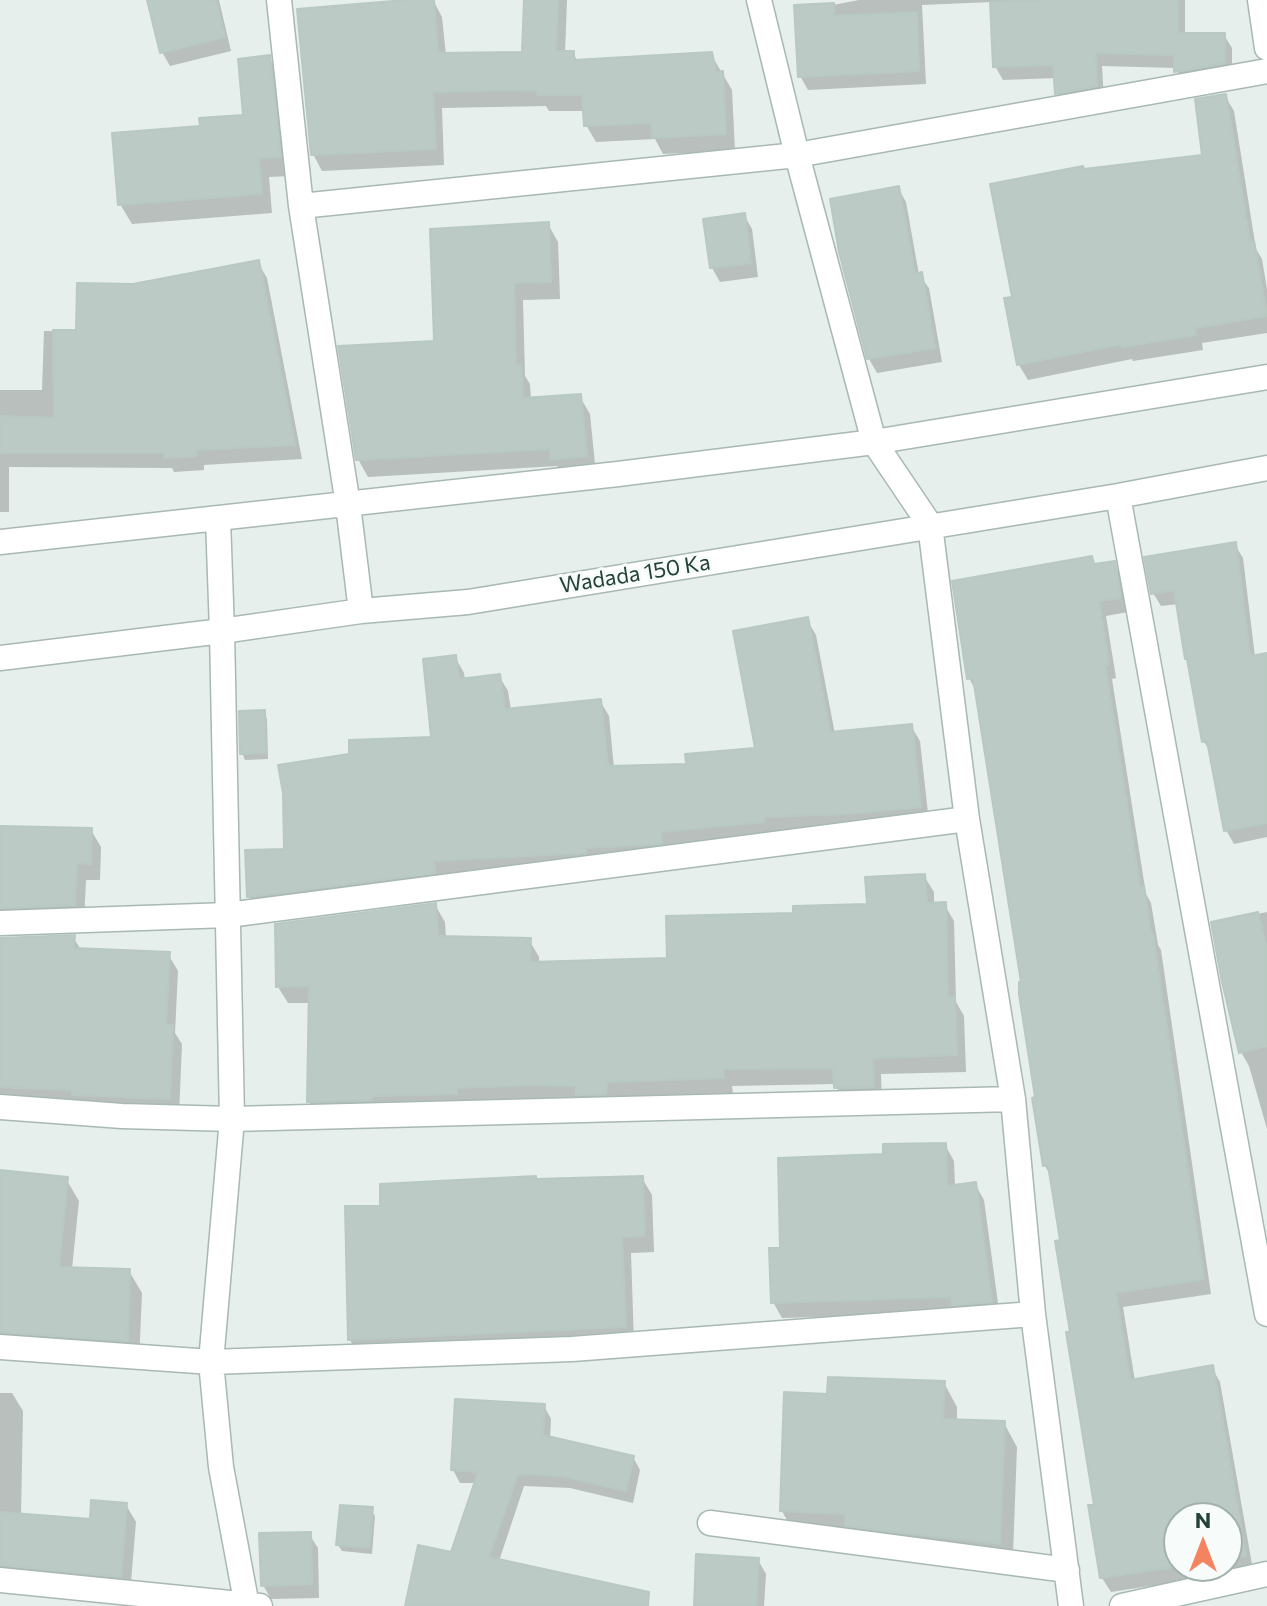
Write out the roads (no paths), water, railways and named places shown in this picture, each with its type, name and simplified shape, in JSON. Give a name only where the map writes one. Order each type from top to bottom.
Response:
[{"type":"street","points":[[279,0],[301,206],[348,505],[361,611]]},
{"type":"street","points":[[759,0],[874,442],[930,525],[967,819],[1013,1099],[1033,1314],[1071,1606]]},
{"type":"street","points":[[1260,0],[1267,48]]},
{"type":"street","points":[[301,206],[797,155],[1267,71]]},
{"type":"street","points":[[0,542],[348,505],[874,442],[1267,377]]},
{"type":"street","name":"Wadada 150 Ka","points":[[0,658],[361,611],[468,602],[1118,496],[1267,468]]},
{"type":"street","points":[[1118,496],[1267,1314]]},
{"type":"street","points":[[218,519],[232,1119],[211,1362],[221,1467],[247,1606]]},
{"type":"street","points":[[0,923],[228,915],[967,819]]},
{"type":"street","points":[[0,1107],[122,1116],[232,1119],[1013,1099]]},
{"type":"street","points":[[0,1347],[211,1362],[572,1349],[1033,1314]]},
{"type":"street","points":[[710,1523],[1067,1570]]},
{"type":"street","points":[[1122,1606],[1267,1574]]},
{"type":"street","points":[[0,1580],[260,1606]]}]
